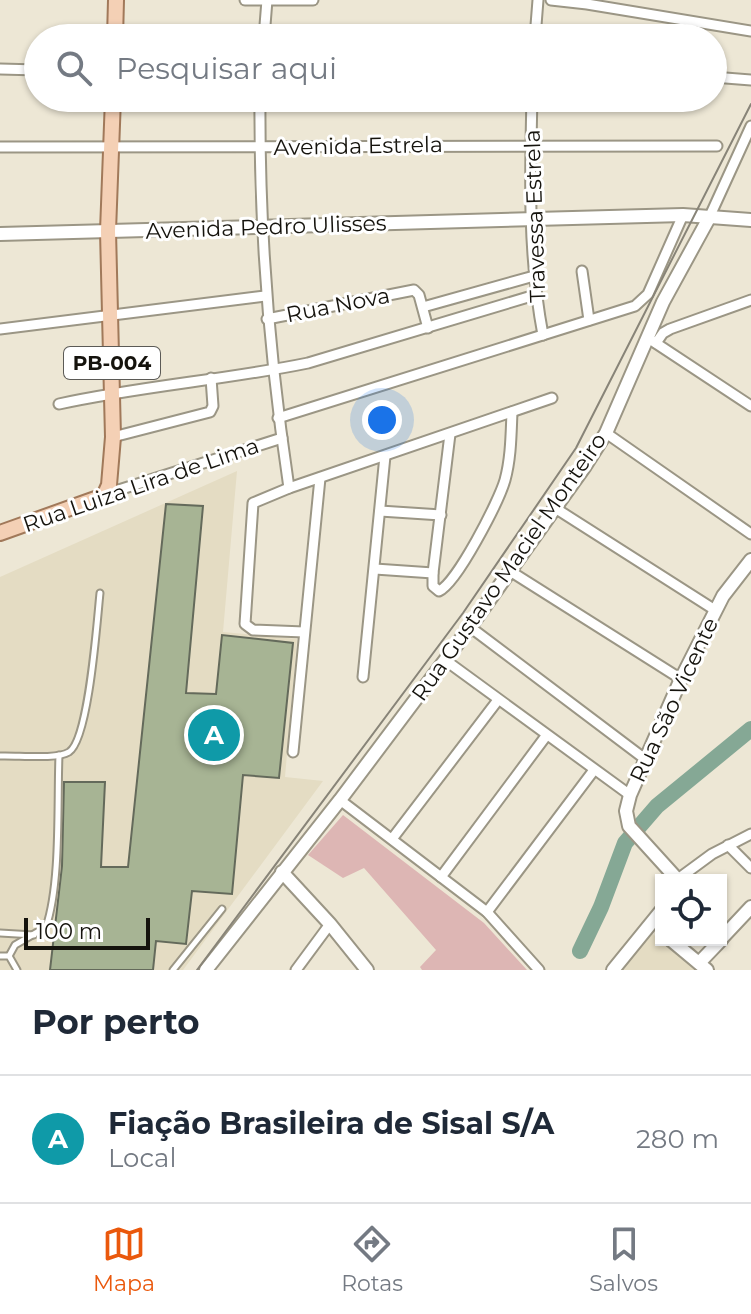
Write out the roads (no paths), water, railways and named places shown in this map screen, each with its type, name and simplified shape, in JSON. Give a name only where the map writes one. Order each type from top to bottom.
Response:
[{"type":"main road","points":[[115,24],[116,0]]},
{"type":"main road","name":"PB-004","points":[[105,494],[109,485],[114,392],[108,231],[113,112]]},
{"type":"main road","name":"Rua Luiza Lira de Lima","points":[[0,533],[105,494]]},
{"type":"street","points":[[245,0],[313,0]]},
{"type":"street","points":[[265,24],[267,0]]},
{"type":"street","points":[[536,24],[538,0]]},
{"type":"street","points":[[551,0],[706,24]]},
{"type":"street","points":[[727,27],[751,31]]},
{"type":"street","points":[[0,69],[24,70]]},
{"type":"street","points":[[727,78],[751,80]]},
{"type":"street","points":[[260,112],[265,296],[289,488]]},
{"type":"street","name":"Travessa Estrela","points":[[532,112],[531,221],[535,295],[543,335]]},
{"type":"street","name":"Rua Gustavo Maciel Monteiro","points":[[206,970],[340,800],[470,627],[606,433],[652,340],[663,302],[746,146],[751,126]]},
{"type":"street","name":"Avenida Estrela","points":[[0,147],[717,146]]},
{"type":"street","points":[[278,418],[635,306],[644,300],[683,215]]},
{"type":"street","name":"Avenida Pedro Ulisses","points":[[0,234],[683,215],[751,220]]},
{"type":"street","points":[[582,271],[589,320]]},
{"type":"street","points":[[423,307],[534,276]]},
{"type":"street","name":"Rua Nova","points":[[267,319],[414,290],[419,295],[428,328]]},
{"type":"street","points":[[59,404],[114,392],[273,370],[322,359],[535,295]]},
{"type":"street","points":[[0,329],[265,296]]},
{"type":"street","points":[[751,300],[670,329],[652,340],[751,406]]},
{"type":"street","points":[[113,437],[210,412],[213,406],[211,378]]},
{"type":"street","points":[[304,632],[253,630],[245,624],[253,503],[552,398]]},
{"type":"street","points":[[450,434],[433,573],[434,588],[442,590],[470,550],[498,500],[510,454],[512,412]]},
{"type":"street","points":[[606,433],[751,534]]},
{"type":"street","name":"Rua Luiza Lira de Lima","points":[[105,494],[282,438]]},
{"type":"street","points":[[363,677],[385,456]]},
{"type":"street","points":[[293,752],[320,478]]},
{"type":"street","points":[[555,508],[715,610]]},
{"type":"street","points":[[380,511],[441,515]]},
{"type":"street","name":"Rua São Vicente","points":[[673,874],[634,830],[626,811],[645,759],[715,610],[751,560]]},
{"type":"street","points":[[375,569],[433,573]]},
{"type":"street","points":[[510,571],[681,679]]},
{"type":"street","points":[[470,627],[645,759]]},
{"type":"street","points":[[445,660],[630,795]]},
{"type":"street","points":[[392,839],[498,700]]},
{"type":"street","points":[[441,877],[546,736]]},
{"type":"street","points":[[487,912],[594,770]]},
{"type":"street","points":[[340,800],[487,912],[539,970]]},
{"type":"street","points":[[687,874],[728,845],[751,834]]},
{"type":"street","points":[[728,845],[751,868]]},
{"type":"street","points":[[282,872],[367,970]]},
{"type":"street","points":[[727,933],[751,907]]},
{"type":"street","points":[[296,970],[330,924]]},
{"type":"street","points":[[613,970],[655,929]]},
{"type":"street","points":[[678,946],[703,967],[717,946]]},
{"type":"lane","points":[[0,756],[59,755],[71,751],[79,739],[86,708],[100,593]]},
{"type":"lane","points":[[9,956],[15,945],[46,927],[50,916],[59,755]]},
{"type":"lane","points":[[173,970],[222,909]]},
{"type":"lane","points":[[0,933],[35,935]]},
{"type":"lane","points":[[0,956],[9,956]]},
{"type":"lane","points":[[9,956],[17,970]]},
{"type":"waterway","points":[[580,951],[601,907],[625,843],[657,806],[751,729]]},
{"type":"tram line","points":[[197,970],[463,613],[576,448],[751,104]]},
{"type":"place","name":"Fiação Brasileira de Sisal S/A","points":[[214,735]]}]
